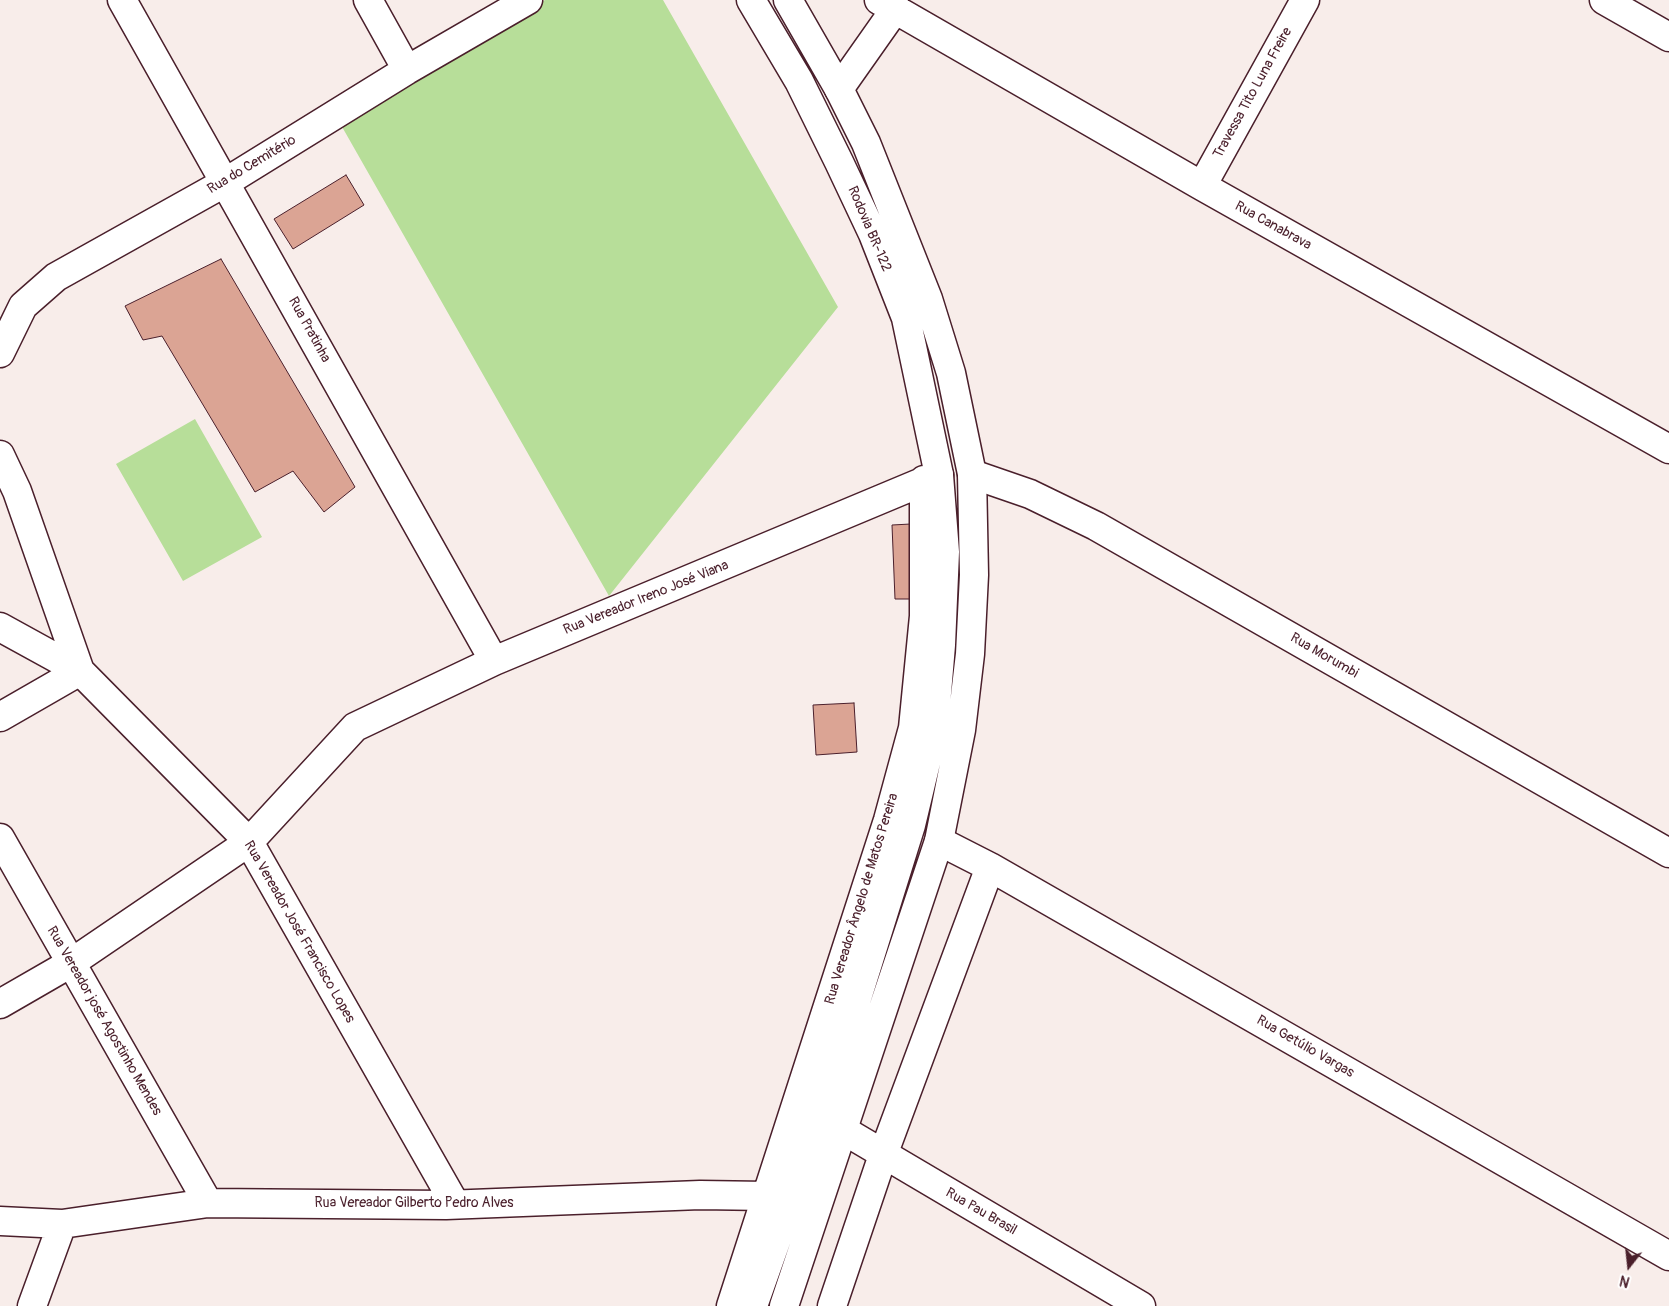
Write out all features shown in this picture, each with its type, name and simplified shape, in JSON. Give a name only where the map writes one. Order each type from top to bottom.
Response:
[{"type":"street","name":"Rua Pratinha","points":[[122,0],[494,661]]},
{"type":"street","points":[[368,0],[407,70]]},
{"type":"street","name":"Rua do Cemitério","points":[[0,353],[23,306],[56,277],[226,182],[407,70],[528,0]]},
{"type":"street","name":"Rodovia BR-122","points":[[751,0],[799,81],[873,234],[906,318],[932,478]]},
{"type":"street","name":"Rodovia BR-122","points":[[788,0],[839,89],[866,143],[928,299],[951,374],[972,474],[974,575],[970,654],[961,730],[939,840],[831,1125]]},
{"type":"street","name":"Travessa Tito Luna Freire","points":[[1202,186],[1304,0]]},
{"type":"street","points":[[1604,0],[1669,37]]},
{"type":"street","points":[[839,89],[887,4]]},
{"type":"street","name":"Rua Canabrava","points":[[887,4],[1202,186],[1669,449]]},
{"type":"street","points":[[0,455],[17,491],[80,671]]},
{"type":"street","name":"Rua Morumbi","points":[[972,474],[1038,498],[1096,526],[1669,852]]},
{"type":"street","points":[[784,1306],[911,825],[934,729],[941,645],[945,552],[932,478]]},
{"type":"street","name":"Rua Vereador Ireno José Viana","points":[[249,842],[355,727],[494,661],[932,478]]},
{"type":"street","name":"Rua Vereador Ângelo de Matos Pereira","points":[[731,1306],[888,820],[913,728],[924,616],[932,478]]},
{"type":"street","points":[[0,628],[80,671]]},
{"type":"street","points":[[0,716],[80,671]]},
{"type":"street","name":"Rua Vereador José Francisco Lopes","points":[[80,671],[249,842],[455,1204]]},
{"type":"street","name":"Rua Vereador josé Agostinho Mendes","points":[[0,838],[208,1203]]},
{"type":"street","name":"Rua Getúlio Vargas","points":[[939,840],[990,866],[1669,1256]]},
{"type":"street","points":[[0,1004],[71,964],[249,842]]},
{"type":"street","points":[[832,1306],[883,1154],[990,866]]},
{"type":"street","points":[[753,1306],[831,1125]]},
{"type":"street","name":"Rua Pau Brasil","points":[[831,1125],[1141,1306]]},
{"type":"street","name":"Rua Vereador Gilberto Pedro Alves","points":[[0,1222],[62,1224],[208,1203],[455,1204],[700,1196],[767,1196]]},
{"type":"street","points":[[32,1306],[62,1224]]},
{"type":"green space","points":[[545,0],[663,0],[838,307],[609,596],[341,125]]},
{"type":"green space","points":[[195,419],[262,537],[183,581],[116,464]]},
{"type":"building","points":[[346,175],[364,205],[293,249],[274,219]]},
{"type":"building","points":[[221,259],[355,487],[324,512],[293,471],[255,492],[162,336],[143,340],[125,306]]},
{"type":"building","points":[[911,524],[913,599],[895,599],[892,525]]},
{"type":"building","points":[[854,703],[857,752],[816,755],[813,705]]}]
